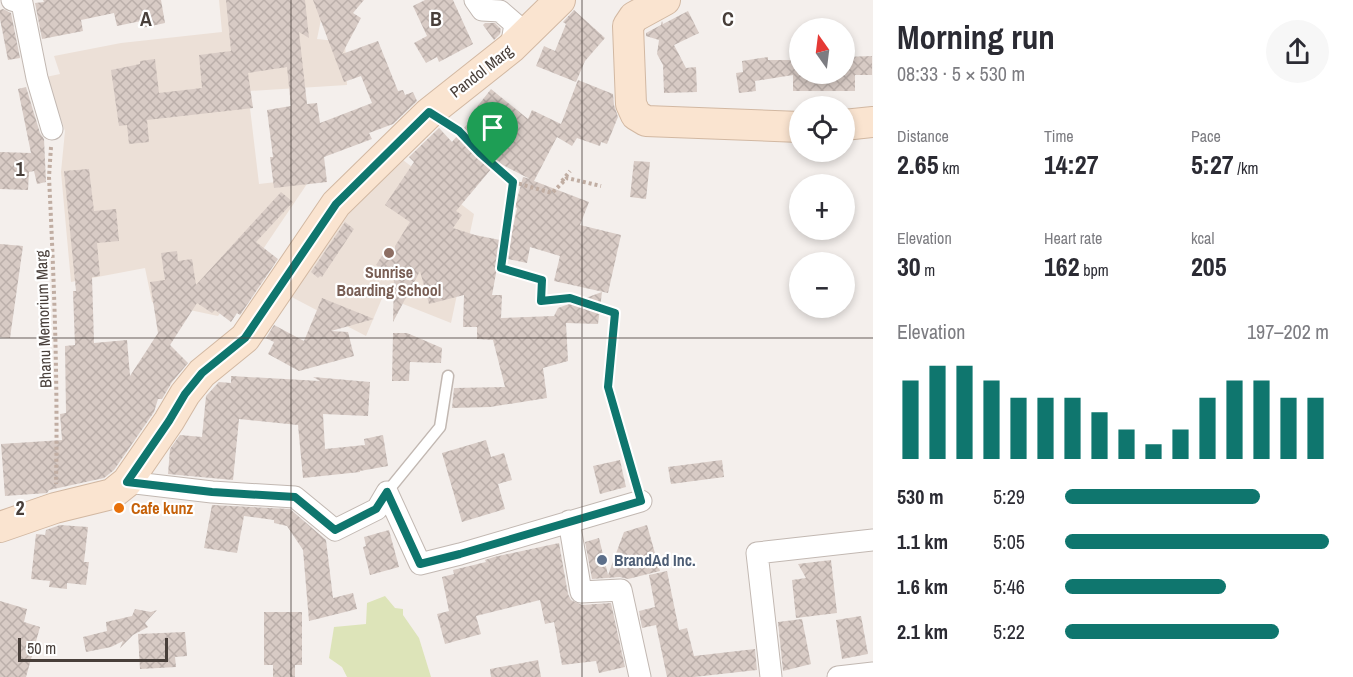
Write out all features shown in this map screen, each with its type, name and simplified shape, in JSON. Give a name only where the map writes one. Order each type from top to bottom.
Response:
[{"type":"street","points":[[12,0],[22,3],[37,78],[52,129]]},
{"type":"street","points":[[475,0],[482,10],[500,11],[515,24],[511,48]]},
{"type":"street","name":"Pandol Marg","points":[[0,527],[55,508],[112,494],[127,482],[185,394],[202,373],[245,338],[336,204],[429,112],[511,48],[560,0]]},
{"type":"street","points":[[664,0],[634,17],[628,27],[631,104],[636,115],[646,121],[789,127]]},
{"type":"street","points":[[855,123],[873,122]]},
{"type":"street","points":[[127,482],[212,492],[295,497],[335,530],[376,509],[387,492]]},
{"type":"street","points":[[387,492],[420,564],[641,501]]},
{"type":"street","points":[[569,521],[581,592],[621,590],[640,677]]},
{"type":"street","points":[[771,677],[757,553],[873,540]]},
{"type":"street","points":[[838,677],[873,673]]},
{"type":"lane","points":[[387,492],[440,427],[448,376]]},
{"type":"path","points":[[429,112],[459,131],[513,182],[552,193]]},
{"type":"path","name":"Bhanu Memorium Marg","points":[[52,129],[49,177],[56,312],[55,508]]},
{"type":"path","points":[[552,193],[570,171]]},
{"type":"path","points":[[552,193],[567,178],[601,186]]},
{"type":"path","points":[[513,182],[501,268],[542,280],[541,301],[570,298],[615,313],[608,387],[641,501]]},
{"type":"shaded area","points":[[219,0],[325,0],[317,39],[345,42],[347,85],[248,91],[259,184],[311,178],[218,316],[152,302],[145,268],[71,282],[61,172],[65,131],[46,77],[60,74],[54,56],[121,43],[222,32]]},
{"type":"shaded area","name":"Sunrise Boarding School","points":[[399,157],[474,214],[451,323],[383,296],[366,336],[284,293],[342,211]]},
{"type":"green space","points":[[385,596],[395,608],[403,609],[403,615],[419,638],[431,677],[347,677],[342,667],[329,658],[334,627],[366,624],[367,603]]},
{"type":"building","points":[[43,0],[161,0],[165,23],[142,28],[141,21],[117,26],[114,13],[81,20],[83,31],[42,39],[35,3],[44,2]]},
{"type":"building","points":[[226,0],[305,0],[309,38],[299,32],[307,104],[317,103],[320,123],[372,103],[361,76],[344,82],[313,0],[364,0],[353,13],[361,18],[342,54],[378,41],[398,91],[403,90],[405,95],[413,92],[417,101],[393,124],[369,133],[372,139],[324,157],[327,182],[274,188],[267,110],[291,106],[287,67],[248,73],[253,108],[147,120],[149,142],[129,144],[127,125],[119,126],[111,70],[155,59],[159,93],[202,88],[199,55],[231,51]]},
{"type":"building","points":[[425,0],[453,0],[473,44],[439,62],[437,57],[426,63],[414,43],[427,36],[413,6]]},
{"type":"building","points":[[0,10],[11,13],[20,58],[8,60],[0,19]]},
{"type":"building","points":[[574,10],[605,38],[585,61],[576,82],[536,66],[544,46],[555,51],[566,24],[563,22]]},
{"type":"building","points":[[688,11],[699,33],[674,45],[686,68],[696,67],[697,92],[664,93],[663,65],[657,54],[659,40],[646,36],[646,33],[661,25],[662,21],[663,24]]},
{"type":"building","points":[[495,23],[501,29],[500,34],[494,40],[483,25]]},
{"type":"building","points":[[872,56],[872,75],[855,75],[855,57]]},
{"type":"building","points":[[768,57],[768,60],[789,60],[789,76],[755,81],[756,91],[739,93],[736,73],[743,72],[742,61]]},
{"type":"building","points":[[578,80],[613,94],[618,117],[607,144],[601,142],[600,146],[577,138],[572,146],[557,137],[534,181],[589,202],[580,225],[621,235],[608,293],[554,281],[560,256],[530,247],[527,263],[499,257],[492,295],[502,295],[501,318],[554,316],[558,308],[602,292],[598,324],[566,323],[568,361],[543,368],[547,398],[490,407],[452,408],[454,388],[505,387],[493,340],[477,339],[477,327],[463,327],[464,295],[429,304],[420,271],[393,322],[394,276],[376,265],[387,248],[395,253],[395,246],[410,222],[385,205],[414,162],[409,157],[439,128],[452,142],[476,114],[473,112],[491,89],[528,119],[532,110],[561,124]],"holes":[[[497,162],[530,179],[523,177],[515,207],[517,208],[510,242],[453,228],[462,215],[456,211]]]},
{"type":"building","points":[[793,84],[855,84],[855,91],[793,91]]},
{"type":"building","points":[[26,87],[40,133],[44,139],[46,182],[37,184],[34,171],[29,172],[28,190],[0,189],[0,152],[31,153],[18,89]]},
{"type":"building","points":[[634,161],[650,162],[646,199],[630,197]]},
{"type":"building","points":[[89,169],[94,211],[116,209],[119,241],[97,243],[100,276],[92,277],[94,343],[127,340],[130,376],[158,333],[150,282],[165,280],[161,253],[177,251],[178,261],[192,259],[196,285],[281,192],[293,202],[256,242],[278,259],[240,315],[237,313],[231,322],[215,310],[212,313],[197,303],[170,345],[188,363],[172,382],[162,399],[158,399],[154,412],[114,470],[104,478],[49,490],[47,493],[5,496],[1,444],[62,440],[60,414],[66,413],[65,346],[75,345],[73,291],[76,291],[64,171]]},
{"type":"building","points":[[345,222],[354,229],[322,277],[318,278],[311,272]]},
{"type":"building","points":[[0,244],[23,246],[10,338],[0,337]]},
{"type":"building","points":[[322,298],[374,319],[331,331],[348,332],[354,356],[299,371],[268,354],[274,342],[266,338],[274,325],[304,341]]},
{"type":"building","points":[[393,333],[407,333],[442,348],[441,363],[410,362],[409,381],[392,381]]},
{"type":"building","points":[[231,376],[320,381],[313,377],[370,382],[368,416],[323,414],[325,449],[365,445],[364,439],[383,435],[388,466],[360,472],[303,478],[298,425],[239,419],[233,480],[168,474],[170,449],[180,435],[202,437],[206,396],[219,382],[231,383]]},
{"type":"building","points":[[486,440],[491,457],[504,453],[512,480],[498,484],[505,509],[462,522],[442,453]]},
{"type":"building","points":[[620,460],[626,487],[600,494],[593,466]]},
{"type":"building","points":[[722,460],[724,477],[671,484],[668,467]]},
{"type":"building","points":[[212,505],[290,509],[326,540],[333,598],[353,593],[357,609],[309,621],[303,550],[287,526],[274,523],[274,520],[244,516],[237,553],[204,548]]},
{"type":"building","points":[[60,525],[88,527],[84,562],[89,562],[86,585],[67,583],[67,589],[49,587],[50,581],[31,579],[36,534],[45,535],[46,530]]},
{"type":"building","points":[[647,525],[660,571],[628,579],[620,577],[592,579],[585,542],[599,538],[608,575],[624,532]]},
{"type":"building","points":[[389,530],[399,567],[370,575],[363,547],[366,546],[364,537]]},
{"type":"building","points":[[559,543],[571,600],[582,605],[611,603],[625,667],[599,673],[596,661],[562,665],[554,622],[545,624],[540,600],[476,616],[481,634],[445,644],[437,614],[449,611],[442,577],[454,574],[453,570],[486,562],[485,560],[494,557]]},
{"type":"building","points":[[831,560],[837,613],[796,618],[792,580],[806,578],[798,564]]},
{"type":"building","points":[[667,571],[679,630],[687,628],[694,656],[755,649],[757,670],[694,677],[667,677],[656,625],[642,628],[639,611],[655,607],[649,575]]},
{"type":"building","points":[[0,601],[27,609],[24,622],[40,627],[26,677],[0,677]]},
{"type":"building","points":[[135,609],[151,612],[157,610],[145,623],[148,627],[133,635],[120,648],[123,641],[111,647],[86,652],[83,637],[107,631],[106,622],[132,616]]},
{"type":"building","points":[[264,612],[302,612],[302,665],[295,665],[295,677],[273,677],[273,665],[264,665]]},
{"type":"building","points":[[861,616],[868,654],[842,659],[836,620]]},
{"type":"building","points":[[802,619],[811,664],[783,671],[778,622]]},
{"type":"building","points":[[185,632],[187,656],[175,657],[176,667],[140,669],[138,634]]},
{"type":"building","points":[[538,660],[541,677],[491,677],[490,669]]},
{"type":"place","name":"Sunrise Boarding School","points":[[389,253]]},
{"type":"place","name":"Cafe kunz","points":[[119,508]]},
{"type":"place","name":"BrandAd Inc.","points":[[602,560]]},
{"type":"route","points":[[429,112],[459,131],[493,164],[513,182],[501,268],[542,280],[541,301],[570,298],[615,313],[608,387],[641,501],[420,564],[387,492],[376,509],[335,530],[295,497],[212,492],[127,482],[185,394],[202,373],[245,338],[336,204],[429,112]]}]
